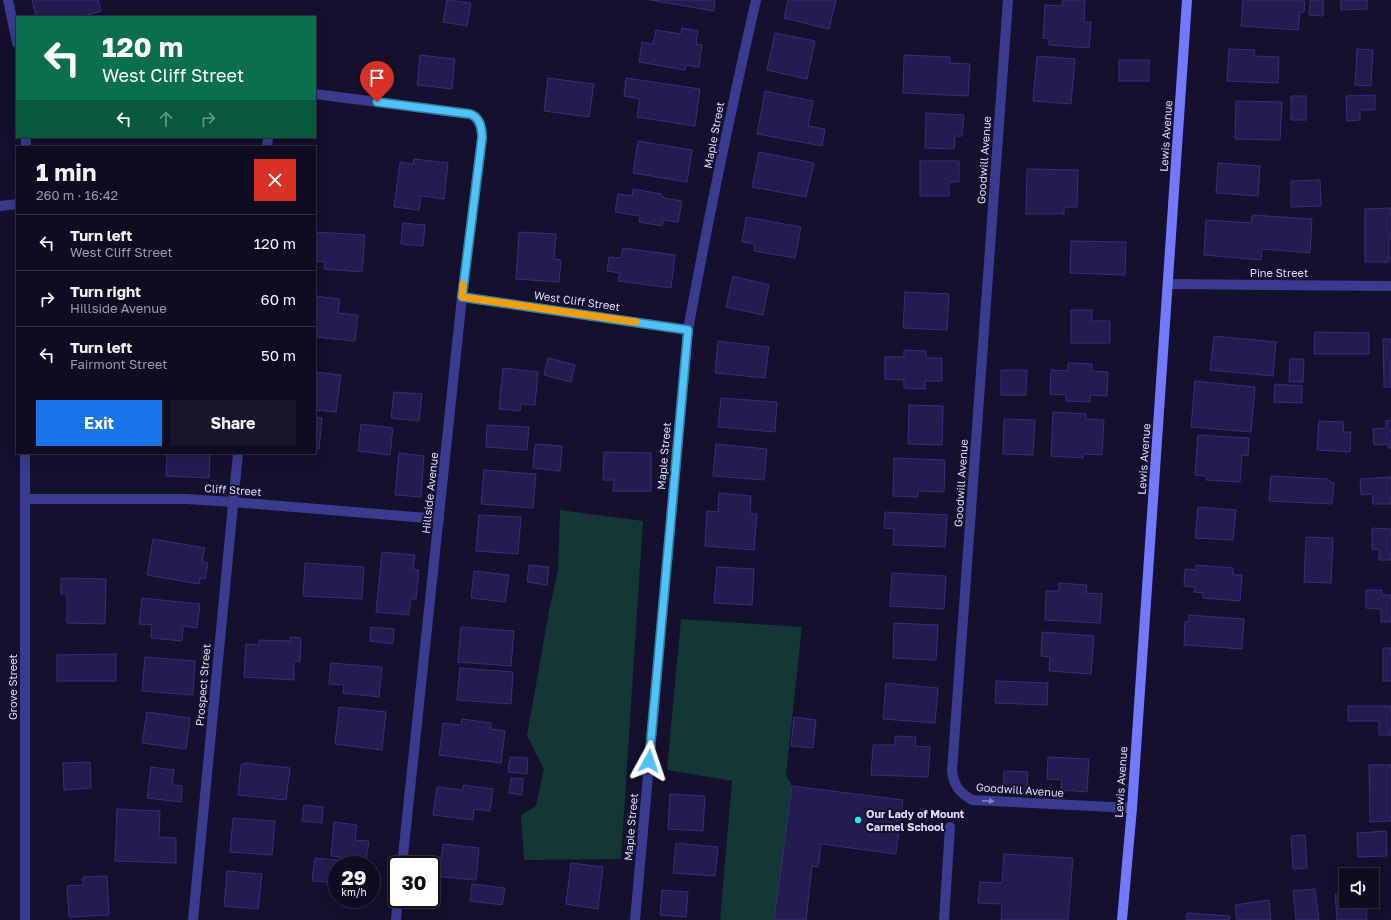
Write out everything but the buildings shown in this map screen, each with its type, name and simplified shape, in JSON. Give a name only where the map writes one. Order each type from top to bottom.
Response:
[{"type":"main road","name":"Lewis Avenue","points":[[1122,920],[1132,808],[1187,0]]},
{"type":"street","points":[[8,0],[16,38]]},
{"type":"street","name":"Maple Street","points":[[635,920],[688,330],[732,106],[756,0]]},
{"type":"street","name":"Goodwill Avenue","points":[[1008,0],[952,771],[955,785],[959,791],[972,800],[1132,808]]},
{"type":"street","name":"Hillside Avenue","points":[[316,94],[470,114],[477,118],[482,130],[462,297],[403,856]]},
{"type":"street","points":[[0,206],[16,204]]},
{"type":"street","name":"Pine Street","points":[[1168,284],[1391,286]]},
{"type":"street","name":"West Cliff Street","points":[[462,297],[688,330]]},
{"type":"street","name":"Grove Street","points":[[25,454],[25,920]]},
{"type":"street","name":"Prospect Street","points":[[193,920],[238,454]]},
{"type":"street","name":"Cliff Street","points":[[25,499],[186,499],[439,519]]},
{"type":"street","points":[[944,920],[950,827]]},
{"type":"street","points":[[396,920],[397,908]]},
{"type":"green space","points":[[560,510],[643,521],[621,859],[524,860],[521,815],[536,806],[544,769],[527,735],[549,611],[558,570]]},
{"type":"green space","points":[[681,619],[802,627],[786,775],[792,786],[774,920],[720,920],[732,781],[667,770]]},
{"type":"slow traffic","points":[[463,284],[462,297],[636,322]]},
{"type":"place","name":"Our Lady of Mount Carmel School","points":[[858,820]]},
{"type":"route","points":[[377,102],[470,114],[477,118],[480,124],[482,138],[462,297],[688,330],[649,761]]}]
